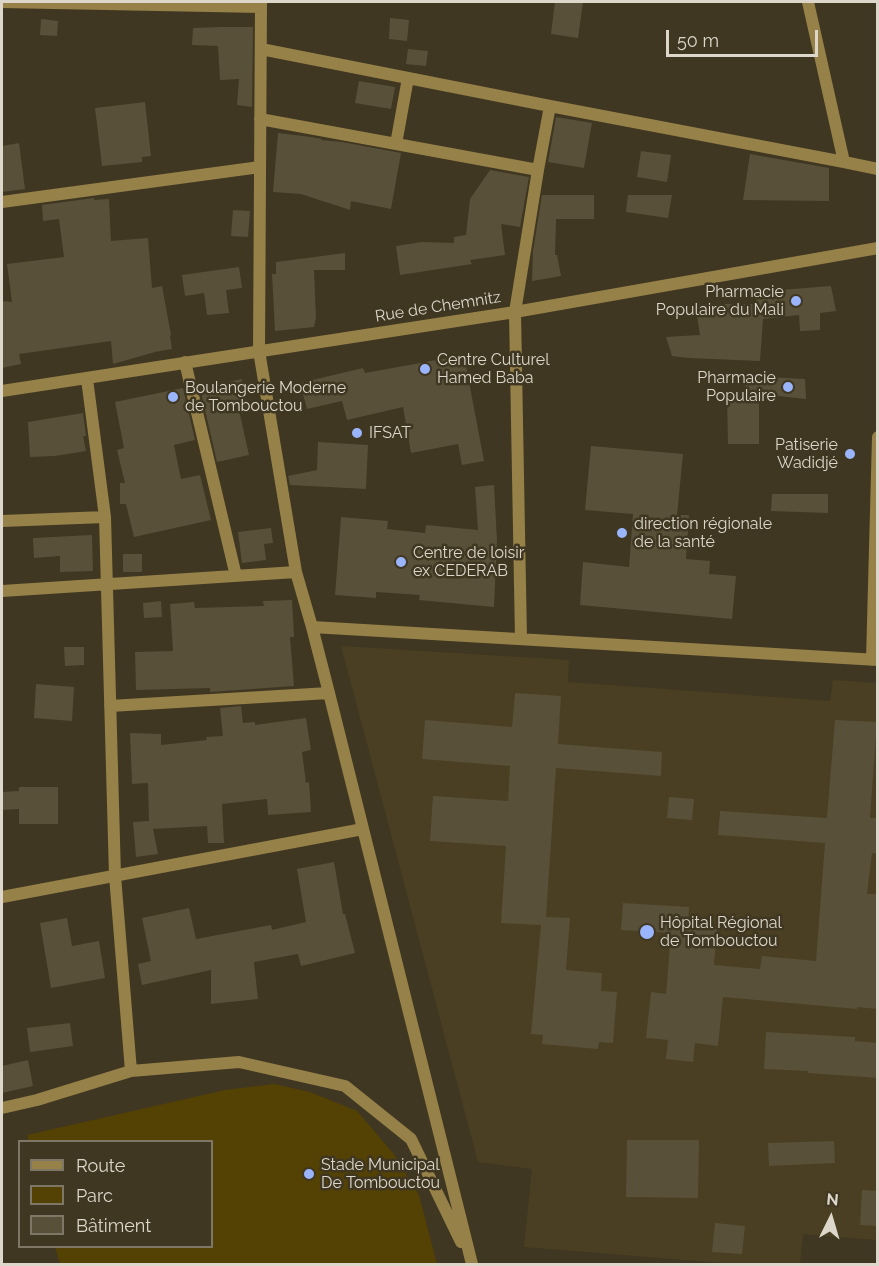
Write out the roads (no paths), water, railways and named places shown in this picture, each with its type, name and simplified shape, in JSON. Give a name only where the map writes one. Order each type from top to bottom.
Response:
[{"type":"street","points":[[2,2],[261,4],[259,351],[296,572],[329,693],[472,1264]]},
{"type":"street","points":[[808,2],[844,162]]},
{"type":"street","points":[[261,49],[878,169]]},
{"type":"street","points":[[396,144],[408,78]]},
{"type":"street","points":[[521,639],[515,312],[549,106]]},
{"type":"street","points":[[260,119],[538,170]]},
{"type":"street","points":[[2,202],[260,167]]},
{"type":"street","name":"Rue de Chemnitz","points":[[2,391],[515,312],[878,248]]},
{"type":"street","points":[[185,362],[236,576]]},
{"type":"street","points":[[87,379],[105,517],[115,876],[131,1071]]},
{"type":"street","points":[[312,627],[875,660],[878,437]]},
{"type":"street","points":[[2,521],[105,517]]},
{"type":"street","points":[[2,591],[296,572]]},
{"type":"street","points":[[110,706],[329,693]]},
{"type":"street","points":[[2,897],[363,829]]},
{"type":"street","points":[[2,1108],[37,1100],[131,1071],[239,1062],[345,1086],[411,1139],[472,1264]]},
{"type":"place","name":"Pharmacie Populaire du Mali","points":[[796,301]]},
{"type":"place","name":"Centre Culturel Hamed Baba","points":[[425,369]]},
{"type":"place","name":"Pharmacie Populaire","points":[[788,387]]},
{"type":"place","name":"Boulangerie Moderne de Tombouctou","points":[[173,397]]},
{"type":"place","name":"IFSAT","points":[[357,433]]},
{"type":"place","name":"Patiserie Wadidjé","points":[[850,454]]},
{"type":"place","name":"direction régionale de la santé","points":[[622,533]]},
{"type":"place","name":"Centre de loisir ex CEDERAB","points":[[401,562]]},
{"type":"place","name":"Hôpital Régional de Tombouctou","points":[[647,932]]},
{"type":"place","name":"Stade Municipal De Tombouctou","points":[[309,1174]]}]
